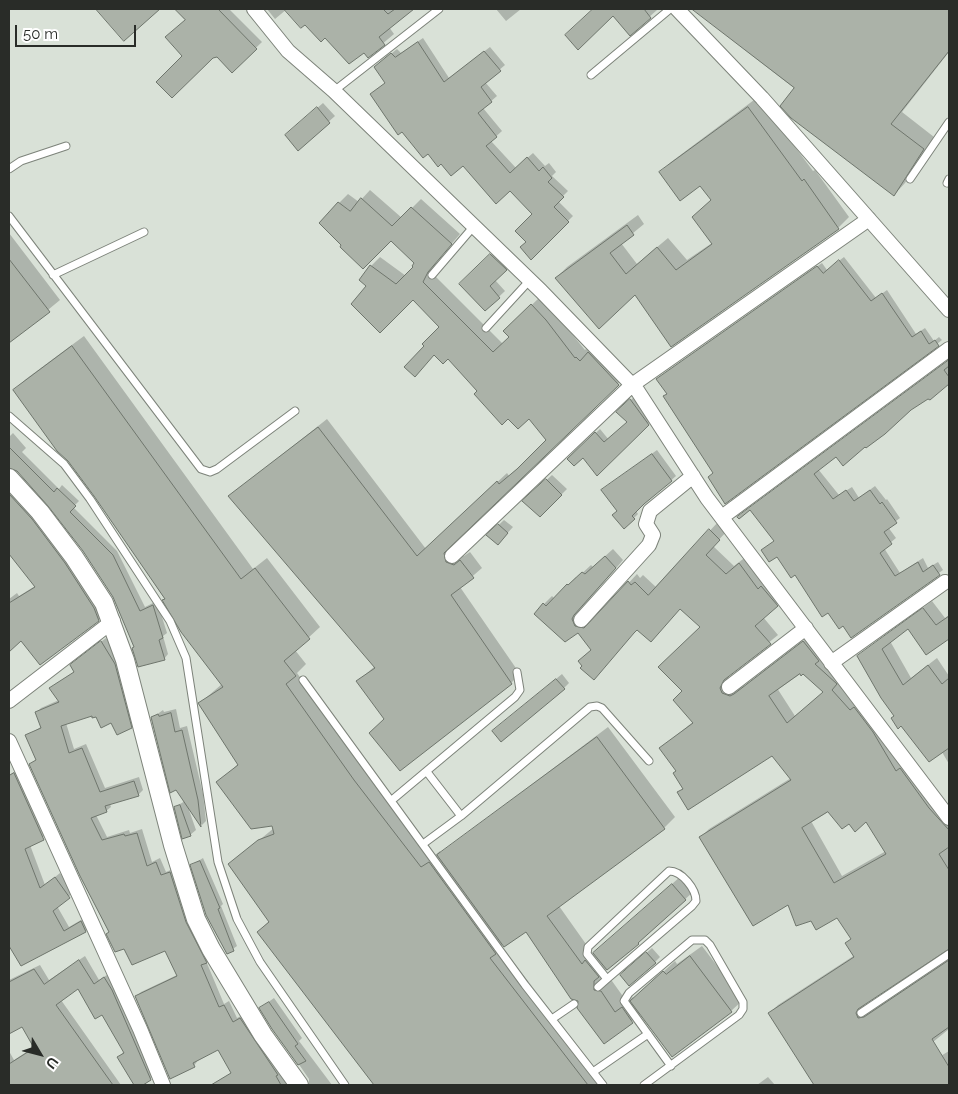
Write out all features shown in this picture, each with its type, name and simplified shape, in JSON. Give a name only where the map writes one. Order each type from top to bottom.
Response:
[{"type":"street","points":[[254,9],[288,51],[334,91],[530,280],[632,385],[722,517],[949,818]]},
{"type":"street","points":[[677,9],[762,98],[949,310]]},
{"type":"street","points":[[452,556],[632,385],[869,219]]},
{"type":"street","points":[[722,517],[949,348]]},
{"type":"street","points":[[581,620],[649,545],[652,535],[646,524],[650,511],[693,476]]},
{"type":"street","points":[[9,478],[40,512],[74,557],[104,603],[113,621],[125,660],[173,845],[196,919],[211,949],[264,1036],[299,1085]]},
{"type":"street","points":[[832,663],[945,582]]},
{"type":"street","points":[[9,701],[113,621]]},
{"type":"street","points":[[729,687],[806,628]]},
{"type":"street","points":[[9,741],[140,1029],[163,1085]]},
{"type":"lane","points":[[334,91],[439,9]]},
{"type":"lane","points":[[591,75],[670,9]]},
{"type":"lane","points":[[910,180],[949,122]]},
{"type":"lane","points":[[9,169],[21,161],[66,146]]},
{"type":"lane","points":[[9,216],[201,469],[210,472],[217,469],[295,411]]},
{"type":"lane","points":[[432,275],[474,226]]},
{"type":"lane","points":[[53,275],[144,232]]},
{"type":"lane","points":[[486,328],[530,280]]},
{"type":"lane","points":[[9,416],[64,464],[140,573],[179,638],[186,658],[218,862],[237,919],[260,962],[345,1085]]},
{"type":"lane","points":[[392,800],[515,697],[520,690],[517,672]]},
{"type":"lane","points":[[303,680],[552,1019],[603,1085]]},
{"type":"lane","points":[[423,844],[461,816],[590,708],[597,706],[602,708],[649,761]]},
{"type":"lane","points":[[427,772],[461,816]]},
{"type":"lane","points":[[598,987],[696,901],[696,895],[681,875],[669,871],[588,947],[587,954],[607,979]]},
{"type":"lane","points":[[644,1085],[671,1066],[739,1015],[743,1009],[743,1002],[710,945],[705,940],[692,940],[626,997],[624,1001],[671,1066]]},
{"type":"lane","points":[[861,1013],[949,954]]},
{"type":"lane","points":[[552,1019],[574,1004]]},
{"type":"lane","points":[[593,1072],[648,1034]]},
{"type":"building","points":[[96,9],[160,9],[124,41]]},
{"type":"building","points":[[175,9],[218,9],[257,49],[232,73],[217,57],[213,58],[172,98],[156,82],[182,56],[165,37],[185,20]]},
{"type":"building","points":[[284,9],[383,9],[388,14],[395,9],[414,9],[379,37],[385,45],[368,58],[364,53],[349,64],[325,38],[321,42],[305,25],[301,28]]},
{"type":"building","points":[[593,9],[644,9],[651,18],[630,36],[613,16],[578,50],[565,35]]},
{"type":"building","points":[[692,9],[949,9],[949,51],[891,124],[924,149],[894,196],[791,118],[780,106],[794,88]]},
{"type":"building","points":[[418,42],[444,82],[484,51],[501,71],[481,87],[492,102],[478,113],[497,137],[486,146],[510,173],[527,157],[539,171],[543,167],[552,178],[548,182],[564,197],[554,207],[569,222],[531,260],[520,247],[526,242],[515,231],[532,214],[510,191],[496,204],[463,166],[451,176],[441,164],[438,167],[428,154],[423,158],[402,132],[398,135],[370,94],[385,83],[374,67],[391,53],[395,57]]},
{"type":"building","points":[[317,107],[330,123],[298,151],[285,135]]},
{"type":"building","points":[[748,107],[802,181],[804,179],[839,229],[671,347],[635,295],[599,329],[555,278],[627,225],[634,235],[610,253],[626,274],[657,247],[676,270],[712,244],[692,217],[711,200],[700,186],[680,201],[659,172]]},
{"type":"building","points":[[361,198],[392,226],[411,207],[452,244],[428,272],[423,282],[493,352],[509,337],[503,331],[531,304],[546,320],[575,358],[580,361],[588,352],[619,385],[444,553],[446,562],[454,565],[460,560],[474,578],[451,595],[512,684],[400,771],[369,733],[384,719],[356,681],[375,668],[228,496],[318,427],[417,556],[497,481],[499,484],[517,469],[546,440],[529,419],[518,429],[508,419],[502,425],[474,394],[477,391],[448,359],[443,364],[434,355],[415,377],[404,367],[424,346],[422,344],[439,327],[413,300],[380,333],[351,304],[366,286],[359,280],[370,265],[396,284],[413,267],[414,263],[391,241],[363,269],[319,223],[338,202],[350,211]]},
{"type":"building","points":[[490,254],[507,270],[490,286],[500,298],[485,311],[459,284]]},
{"type":"building","points":[[9,259],[50,312],[9,343]]},
{"type":"building","points":[[839,260],[871,301],[882,293],[912,337],[921,331],[929,344],[935,340],[939,346],[725,504],[708,477],[713,473],[663,396],[667,394],[656,379],[817,266],[823,273]]},
{"type":"building","points":[[72,346],[241,579],[255,568],[310,639],[284,661],[296,676],[286,684],[354,780],[421,867],[429,862],[496,954],[490,958],[588,1085],[374,1085],[257,932],[269,922],[228,864],[258,840],[274,834],[272,826],[251,829],[216,782],[238,765],[198,703],[223,687],[181,632],[162,600],[165,599],[94,496],[68,461],[57,451],[13,390]]},
{"type":"building","points":[[949,360],[949,366],[944,370],[949,377],[949,384],[930,400],[928,399],[911,410],[885,434],[865,447],[843,466],[836,457],[814,474],[833,499],[846,490],[854,501],[870,490],[880,504],[882,502],[897,523],[884,532],[892,544],[880,553],[895,576],[918,562],[923,572],[933,565],[940,575],[851,638],[843,626],[839,629],[828,613],[822,617],[795,575],[791,578],[777,557],[769,562],[761,550],[774,541],[750,510],[739,519],[737,517]]},
{"type":"building","points":[[630,399],[649,425],[597,476],[583,458],[574,466],[567,459],[595,432],[604,442],[627,422],[616,412]]},
{"type":"building","points":[[9,447],[54,492],[57,488],[76,506],[70,512],[113,555],[140,611],[153,605],[163,638],[159,640],[165,660],[138,667],[132,648],[134,647],[113,597],[83,551],[48,506],[17,471],[9,468]]},
{"type":"building","points":[[652,454],[672,481],[632,516],[635,519],[624,529],[612,515],[617,511],[601,490]]},
{"type":"building","points":[[546,479],[562,495],[540,517],[522,501]]},
{"type":"building","points":[[9,494],[32,519],[65,563],[94,608],[99,621],[40,665],[21,641],[9,652],[9,603],[35,587],[9,554]]},
{"type":"building","points":[[498,524],[508,533],[498,545],[486,535]]},
{"type":"building","points":[[709,529],[720,540],[706,555],[726,574],[739,563],[758,589],[761,586],[778,606],[755,626],[771,644],[724,680],[720,688],[722,693],[730,696],[734,694],[803,641],[819,661],[815,664],[837,684],[832,690],[850,710],[854,707],[873,732],[896,771],[900,768],[929,808],[949,830],[949,847],[939,854],[949,870],[949,949],[858,1009],[856,1013],[858,1018],[864,1017],[949,960],[949,1027],[932,1039],[949,1067],[949,1085],[814,1085],[768,1013],[854,957],[845,943],[851,939],[837,918],[816,930],[811,921],[796,926],[788,905],[753,926],[699,837],[791,780],[772,756],[688,810],[677,792],[683,789],[673,773],[676,771],[659,748],[693,723],[673,700],[682,691],[658,667],[700,627],[680,609],[651,642],[637,630],[594,680],[580,668],[582,666],[578,661],[591,650],[578,633],[565,642],[534,614],[543,603],[546,606],[567,584],[582,572],[585,574],[605,556],[616,568],[574,615],[572,619],[575,626],[584,628],[628,581],[631,585],[635,582],[648,595]],"holes":[[[800,674],[801,676],[803,674],[823,692],[787,723],[769,696]],[[828,812],[842,829],[849,824],[855,832],[866,822],[886,854],[834,883],[802,828]]]},
{"type":"building","points":[[923,608],[936,625],[949,616],[949,639],[926,655],[908,629],[882,649],[903,685],[928,665],[942,684],[949,678],[949,748],[929,762],[901,726],[898,729],[891,718],[894,716],[881,698],[857,656]]},
{"type":"building","points":[[101,641],[115,664],[132,728],[117,735],[111,723],[101,728],[96,717],[92,718],[92,716],[61,726],[69,753],[82,748],[100,792],[134,781],[139,796],[105,806],[107,812],[91,818],[102,840],[124,834],[125,836],[137,833],[147,866],[156,862],[161,875],[170,872],[186,922],[207,963],[201,965],[219,1007],[224,1005],[233,1022],[240,1018],[278,1075],[276,1076],[281,1085],[211,1085],[231,1073],[218,1050],[193,1063],[195,1067],[170,1079],[135,996],[177,976],[165,951],[132,965],[124,949],[115,952],[106,934],[109,932],[80,876],[29,764],[36,760],[25,735],[41,728],[35,712],[59,702],[49,688],[74,672],[70,665]]},
{"type":"building","points":[[556,679],[565,689],[501,742],[492,731]]},
{"type":"building","points":[[171,713],[175,732],[182,730],[198,800],[201,827],[176,790],[170,793],[151,717],[158,714],[159,716]]},
{"type":"building","points":[[597,737],[665,829],[547,916],[582,964],[585,960],[599,977],[594,981],[594,990],[601,991],[615,1012],[622,1007],[633,1023],[604,1044],[577,1008],[578,1001],[571,999],[526,932],[504,947],[437,855]]},
{"type":"building","points":[[14,773],[44,840],[25,849],[40,888],[55,877],[70,898],[53,911],[64,931],[81,921],[86,932],[21,966],[9,946],[9,776]]},
{"type":"building","points":[[180,805],[191,836],[182,839],[174,807]]},
{"type":"building","points":[[200,861],[220,908],[218,909],[234,951],[227,954],[206,915],[190,865]]},
{"type":"building","points":[[672,884],[686,900],[639,944],[607,970],[593,953]]},
{"type":"building","points":[[646,952],[656,963],[629,986],[620,975]]},
{"type":"building","points":[[690,956],[732,1012],[672,1057],[630,1001],[663,971],[666,974]]},
{"type":"building","points":[[79,960],[94,984],[104,977],[112,990],[151,1080],[143,1085],[134,1085],[117,1057],[124,1053],[102,1015],[95,1019],[78,989],[56,1005],[113,1085],[9,1085],[9,1064],[34,1048],[22,1027],[9,1034],[9,982],[34,969],[44,984]]},
{"type":"building","points":[[269,1002],[298,1044],[295,1046],[306,1061],[298,1065],[272,1029],[259,1008]]}]
